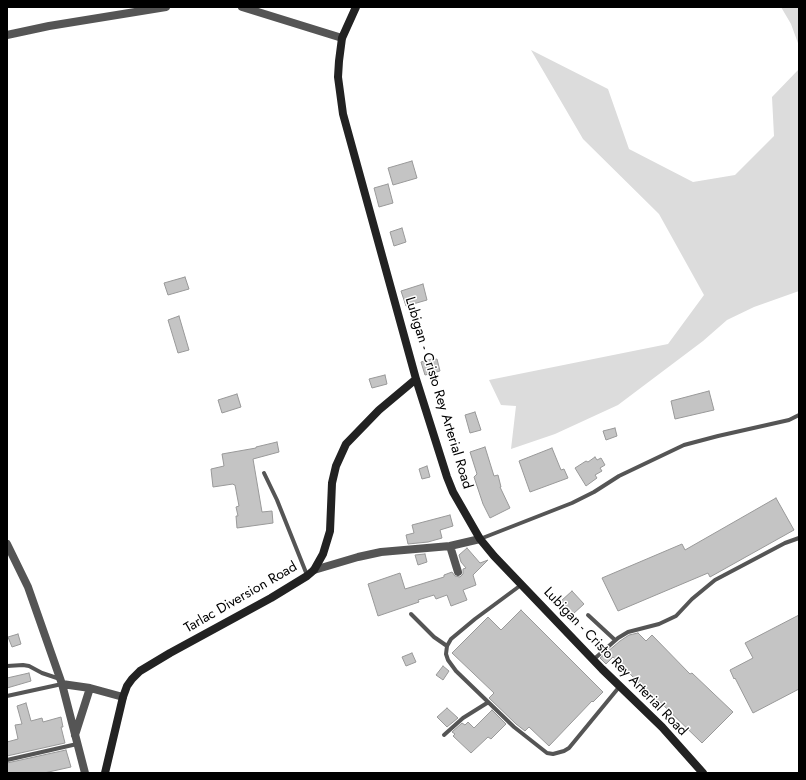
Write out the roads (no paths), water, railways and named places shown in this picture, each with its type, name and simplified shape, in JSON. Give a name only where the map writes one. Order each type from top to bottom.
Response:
[{"type":"main road","name":"Lubigan - Cristo Rey Arterial Road","points":[[356,7],[342,38],[339,61],[338,77],[344,114],[416,379],[453,492],[480,539],[494,556],[593,660],[662,726],[703,773]]},
{"type":"main road","name":"Tarlac Diversion Road","points":[[105,773],[123,697],[132,679],[153,663],[307,576],[314,570],[323,554],[330,531],[332,483],[336,466],[346,444],[379,410],[416,379]]},
{"type":"street","points":[[7,35],[49,26],[166,7]]},
{"type":"street","points":[[242,7],[342,38]]},
{"type":"street","points":[[314,570],[381,552],[450,546],[480,539]]},
{"type":"street","points":[[7,544],[28,587],[61,682],[85,773]]},
{"type":"street","points":[[450,546],[458,572]]},
{"type":"street","points":[[61,682],[123,697]]},
{"type":"street","points":[[75,735],[90,688]]},
{"type":"lane","points":[[480,539],[572,503],[594,492],[619,476],[684,445],[790,420],[799,415]]},
{"type":"lane","points":[[264,474],[277,500],[307,576]]},
{"type":"lane","points":[[593,660],[615,640],[628,632],[670,620],[680,613],[692,599],[715,580],[785,543],[799,538]]},
{"type":"lane","points":[[521,585],[475,619],[451,639],[447,646],[448,660],[456,671],[487,703],[547,753],[553,754],[564,752],[568,748],[620,686]]},
{"type":"lane","points":[[411,614],[447,646]]},
{"type":"lane","points":[[588,615],[615,640]]},
{"type":"lane","points":[[7,666],[29,666],[61,682]]},
{"type":"lane","points":[[7,696],[61,682]]},
{"type":"lane","points":[[444,735],[459,721],[487,703]]},
{"type":"lane","points":[[7,760],[77,744]]}]
